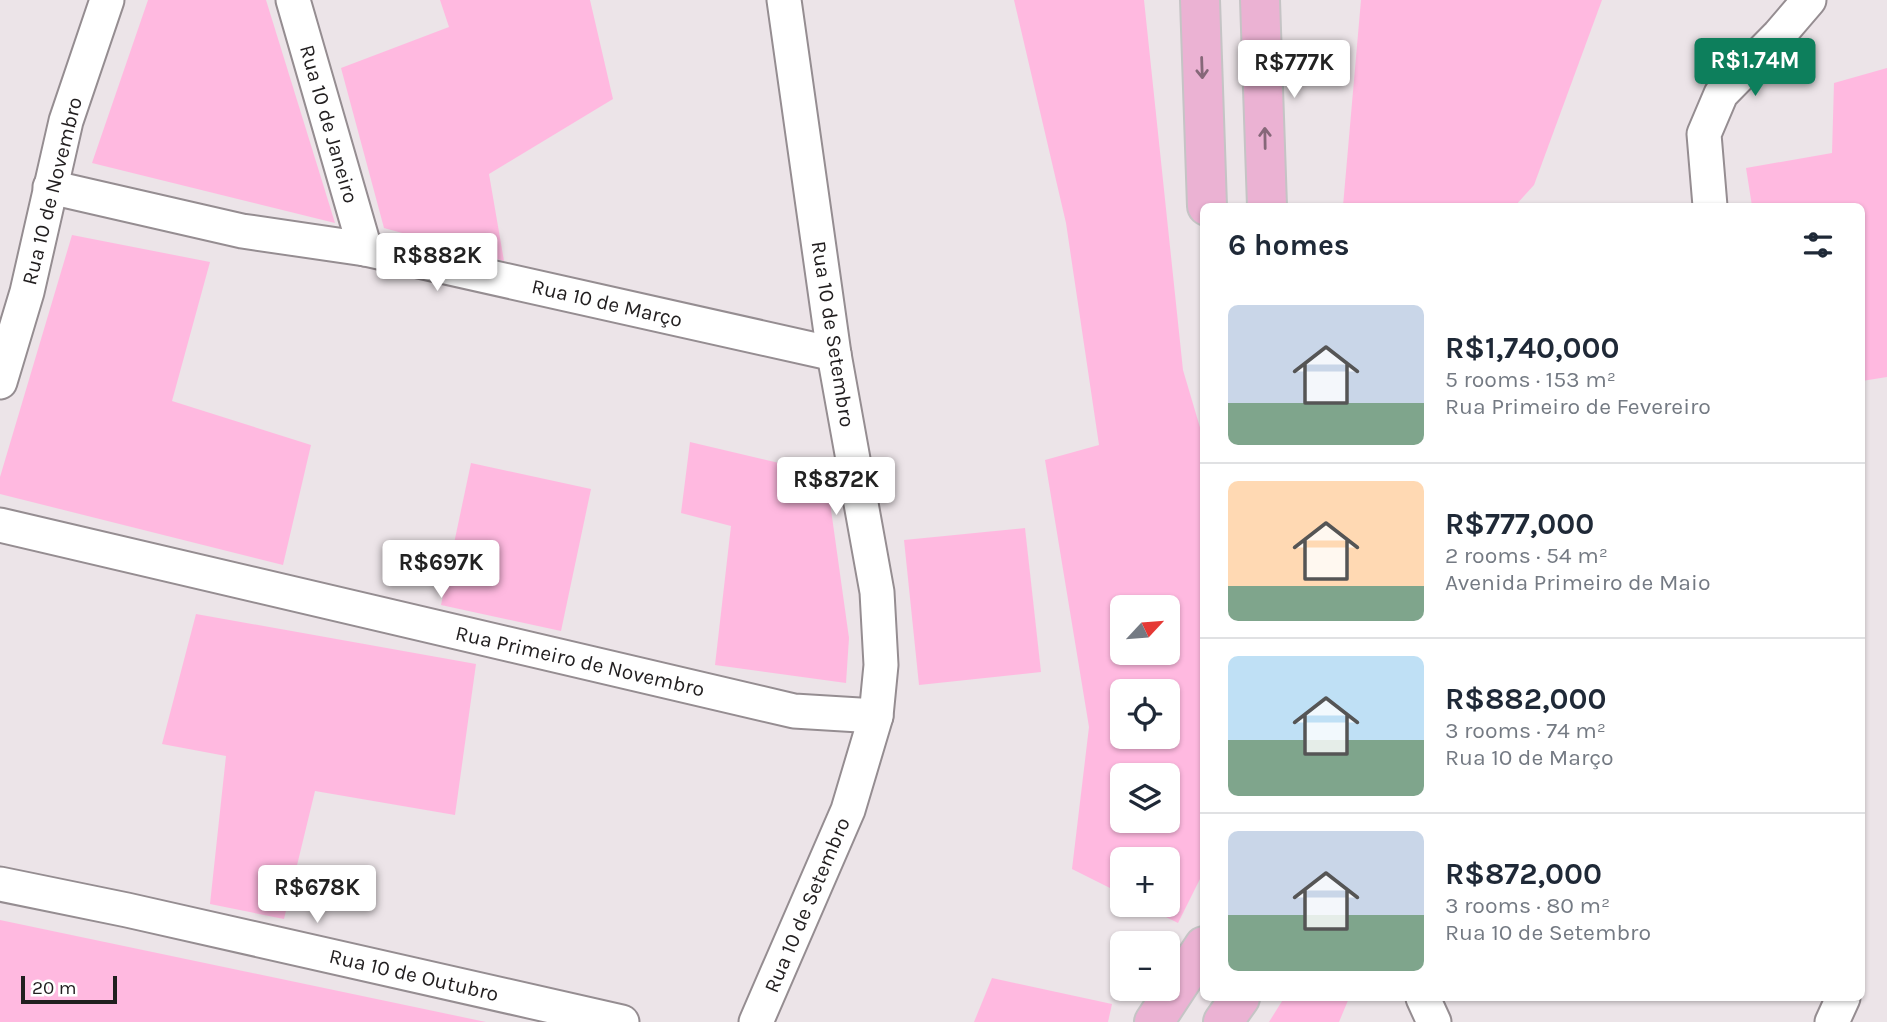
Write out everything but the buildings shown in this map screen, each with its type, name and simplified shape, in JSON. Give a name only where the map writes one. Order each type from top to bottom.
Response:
[{"type":"main road","points":[[1200,0],[1207,203]]},
{"type":"main road","points":[[1260,0],[1267,203]]},
{"type":"main road","points":[[1154,1022],[1200,952]]},
{"type":"main road","points":[[1223,1022],[1238,1001]]},
{"type":"street","name":"Rua 10 de Novembro","points":[[0,382],[27,292],[66,121],[107,0]]},
{"type":"street","name":"Rua 10 de Janeiro","points":[[293,0],[365,249]]},
{"type":"street","name":"Rua 10 de Setembro","points":[[757,1022],[848,810],[876,716],[881,666],[877,592],[834,354],[784,0]]},
{"type":"street","points":[[1710,203],[1704,134],[1721,94],[1809,0]]},
{"type":"street","name":"Rua 10 de Março","points":[[50,187],[242,231],[365,249],[834,354]]},
{"type":"street","name":"Rua Primeiro de Novembro","points":[[0,525],[794,711],[876,716]]},
{"type":"street","name":"Rua 10 de Outubro","points":[[0,884],[622,1022]]},
{"type":"street","points":[[1424,1001],[1434,1022]]},
{"type":"street","points":[[1832,1022],[1842,1001]]},
{"type":"shaded area","points":[[148,0],[266,0],[335,223],[92,163]]},
{"type":"shaded area","points":[[440,0],[590,0],[613,99],[489,174],[504,261],[384,228],[341,68],[449,27]]},
{"type":"shaded area","points":[[1014,0],[1144,0],[1183,370],[1200,427],[1200,879],[1178,923],[1166,917],[1180,917],[1180,847],[1110,847],[1110,888],[1072,869],[1089,727],[1045,460],[1099,445],[1066,223]]},
{"type":"shaded area","points":[[1361,0],[1602,0],[1534,185],[1518,203],[1343,203]]},
{"type":"shaded area","points":[[1887,68],[1887,377],[1865,381],[1865,203],[1752,203],[1746,168],[1832,153],[1834,83]]},
{"type":"shaded area","points":[[72,235],[210,262],[172,401],[311,445],[283,565],[0,494],[0,477]]},
{"type":"shaded area","points":[[690,442],[826,474],[849,638],[846,683],[715,665],[731,526],[681,513]]},
{"type":"shaded area","points":[[471,463],[591,489],[561,631],[441,605]]},
{"type":"shaded area","points":[[1025,528],[1041,672],[919,685],[904,540]]},
{"type":"shaded area","points":[[196,614],[476,664],[455,815],[315,791],[284,919],[210,904],[226,756],[162,744]]},
{"type":"shaded area","points":[[0,920],[486,1022],[0,1022]]},
{"type":"shaded area","points":[[992,978],[1112,1004],[1108,1022],[974,1022]]},
{"type":"shaded area","points":[[1282,1001],[1348,1001],[1339,1022],[1269,1022]]}]
